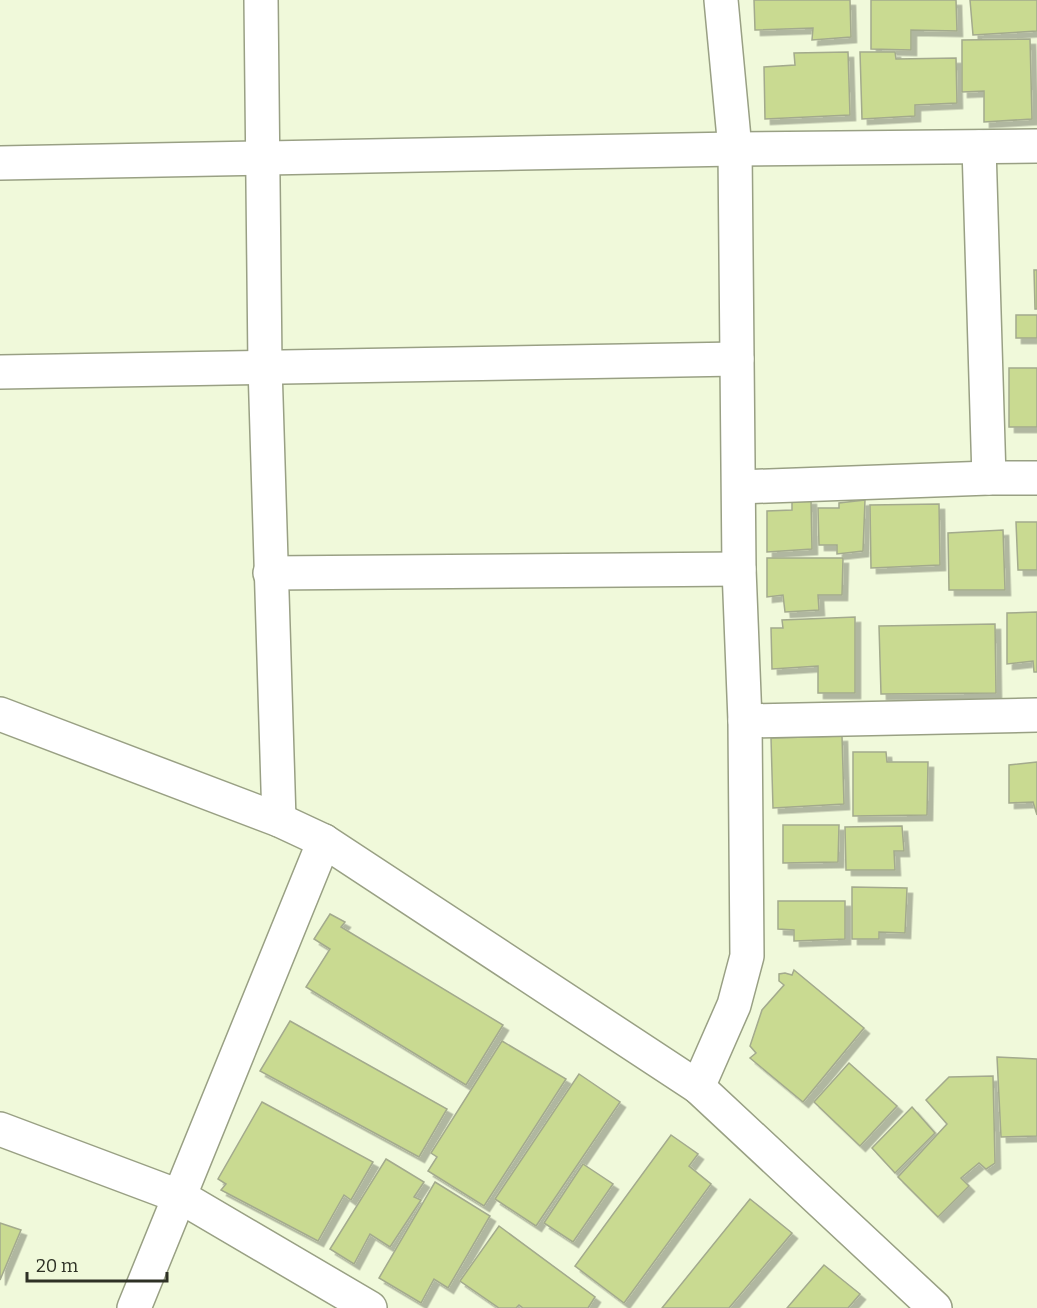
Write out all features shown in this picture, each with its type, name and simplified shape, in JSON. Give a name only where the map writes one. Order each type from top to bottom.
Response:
[{"type":"street","points":[[261,0],[265,366],[279,820]]},
{"type":"street","points":[[698,1087],[734,1005],[747,956],[745,721],[739,568],[735,149],[721,0]]},
{"type":"street","points":[[0,163],[735,149],[1037,146]]},
{"type":"street","points":[[979,147],[989,478]]},
{"type":"street","points":[[0,372],[737,359]]},
{"type":"street","points":[[739,487],[1037,478]]},
{"type":"street","points":[[270,573],[739,568]]},
{"type":"street","points":[[0,714],[279,820],[324,841],[698,1087],[935,1308]]},
{"type":"street","points":[[745,721],[1037,715]]},
{"type":"street","points":[[134,1308],[324,841]]},
{"type":"street","points":[[0,1129],[181,1197],[370,1308]]},
{"type":"building","points":[[754,0],[850,0],[851,37],[812,40],[813,28],[755,30]]},
{"type":"building","points":[[871,0],[956,0],[957,31],[911,30],[911,50],[871,49]]},
{"type":"building","points":[[970,0],[1037,0],[1037,31],[973,35]]},
{"type":"building","points":[[1030,39],[1032,119],[984,122],[984,91],[962,92],[962,40]]},
{"type":"building","points":[[848,52],[850,115],[765,119],[764,67],[795,65],[794,53]]},
{"type":"building","points":[[860,52],[895,52],[896,59],[956,58],[957,103],[915,105],[915,116],[862,119]]},
{"type":"building","points":[[1034,270],[1037,270],[1037,309],[1035,309]]},
{"type":"building","points":[[1016,315],[1037,315],[1037,338],[1016,338]]},
{"type":"building","points":[[1009,368],[1037,368],[1037,427],[1009,427]]},
{"type":"building","points":[[792,499],[811,499],[812,549],[767,552],[767,511],[792,510]]},
{"type":"building","points":[[865,500],[863,551],[837,554],[837,545],[819,545],[818,508],[839,508],[839,503]]},
{"type":"building","points":[[939,504],[940,565],[871,568],[870,505]]},
{"type":"building","points":[[1016,522],[1037,522],[1037,570],[1018,570]]},
{"type":"building","points":[[1003,530],[1005,590],[949,590],[948,533]]},
{"type":"building","points":[[767,558],[843,558],[842,595],[818,595],[819,610],[785,612],[783,595],[767,597]]},
{"type":"building","points":[[1037,612],[1037,672],[1034,672],[1033,661],[1007,664],[1007,613]]},
{"type":"building","points":[[855,617],[855,693],[818,693],[818,666],[772,669],[771,628],[783,628],[782,620]]},
{"type":"building","points":[[995,624],[996,693],[881,694],[879,626]]},
{"type":"building","points":[[842,736],[844,804],[773,808],[771,738]]},
{"type":"building","points":[[853,752],[886,752],[887,762],[928,762],[927,815],[853,816]]},
{"type":"building","points":[[1037,762],[1037,815],[1033,802],[1009,803],[1009,765]]},
{"type":"building","points":[[783,825],[839,825],[838,862],[783,863]]},
{"type":"building","points":[[902,826],[904,851],[894,851],[895,870],[846,870],[845,827]]},
{"type":"building","points":[[852,887],[907,888],[905,933],[879,932],[879,939],[852,939]]},
{"type":"building","points":[[778,901],[845,901],[845,939],[794,941],[794,930],[778,929]]},
{"type":"building","points":[[330,914],[345,922],[341,927],[503,1025],[466,1085],[306,987],[330,949],[314,939]]},
{"type":"building","points":[[794,970],[864,1028],[803,1102],[750,1058],[756,1053],[750,1046],[762,1010],[784,985],[779,981],[779,974],[792,975]]},
{"type":"building","points":[[290,1021],[447,1109],[419,1157],[260,1071]]},
{"type":"building","points":[[502,1041],[566,1079],[484,1206],[428,1171],[437,1157],[431,1153]]},
{"type":"building","points":[[997,1057],[1037,1059],[1037,1136],[1001,1137]]},
{"type":"building","points":[[849,1063],[897,1106],[860,1146],[814,1102]]},
{"type":"building","points":[[579,1074],[620,1102],[536,1226],[495,1199]]},
{"type":"building","points":[[993,1076],[995,1163],[986,1169],[979,1163],[961,1178],[969,1186],[938,1217],[898,1177],[947,1124],[926,1100],[949,1077]]},
{"type":"building","points":[[262,1102],[373,1162],[351,1200],[344,1195],[318,1241],[221,1190],[226,1184],[218,1179]]},
{"type":"building","points":[[912,1107],[935,1133],[895,1173],[872,1148]]},
{"type":"building","points":[[671,1135],[698,1154],[689,1166],[711,1184],[624,1303],[575,1266]]},
{"type":"building","points":[[386,1159],[424,1182],[414,1197],[421,1200],[390,1247],[370,1234],[354,1264],[330,1249]]},
{"type":"building","points":[[583,1164],[613,1184],[573,1242],[544,1223]]},
{"type":"building","points":[[435,1182],[490,1216],[448,1288],[434,1279],[421,1303],[379,1278]]},
{"type":"building","points":[[750,1199],[792,1233],[729,1308],[662,1308]]},
{"type":"building","points":[[0,1223],[21,1230],[0,1280]]},
{"type":"building","points":[[499,1226],[595,1297],[588,1308],[523,1308],[519,1305],[516,1308],[499,1308],[460,1281]]},
{"type":"building","points":[[824,1265],[860,1294],[848,1308],[787,1308]]}]
